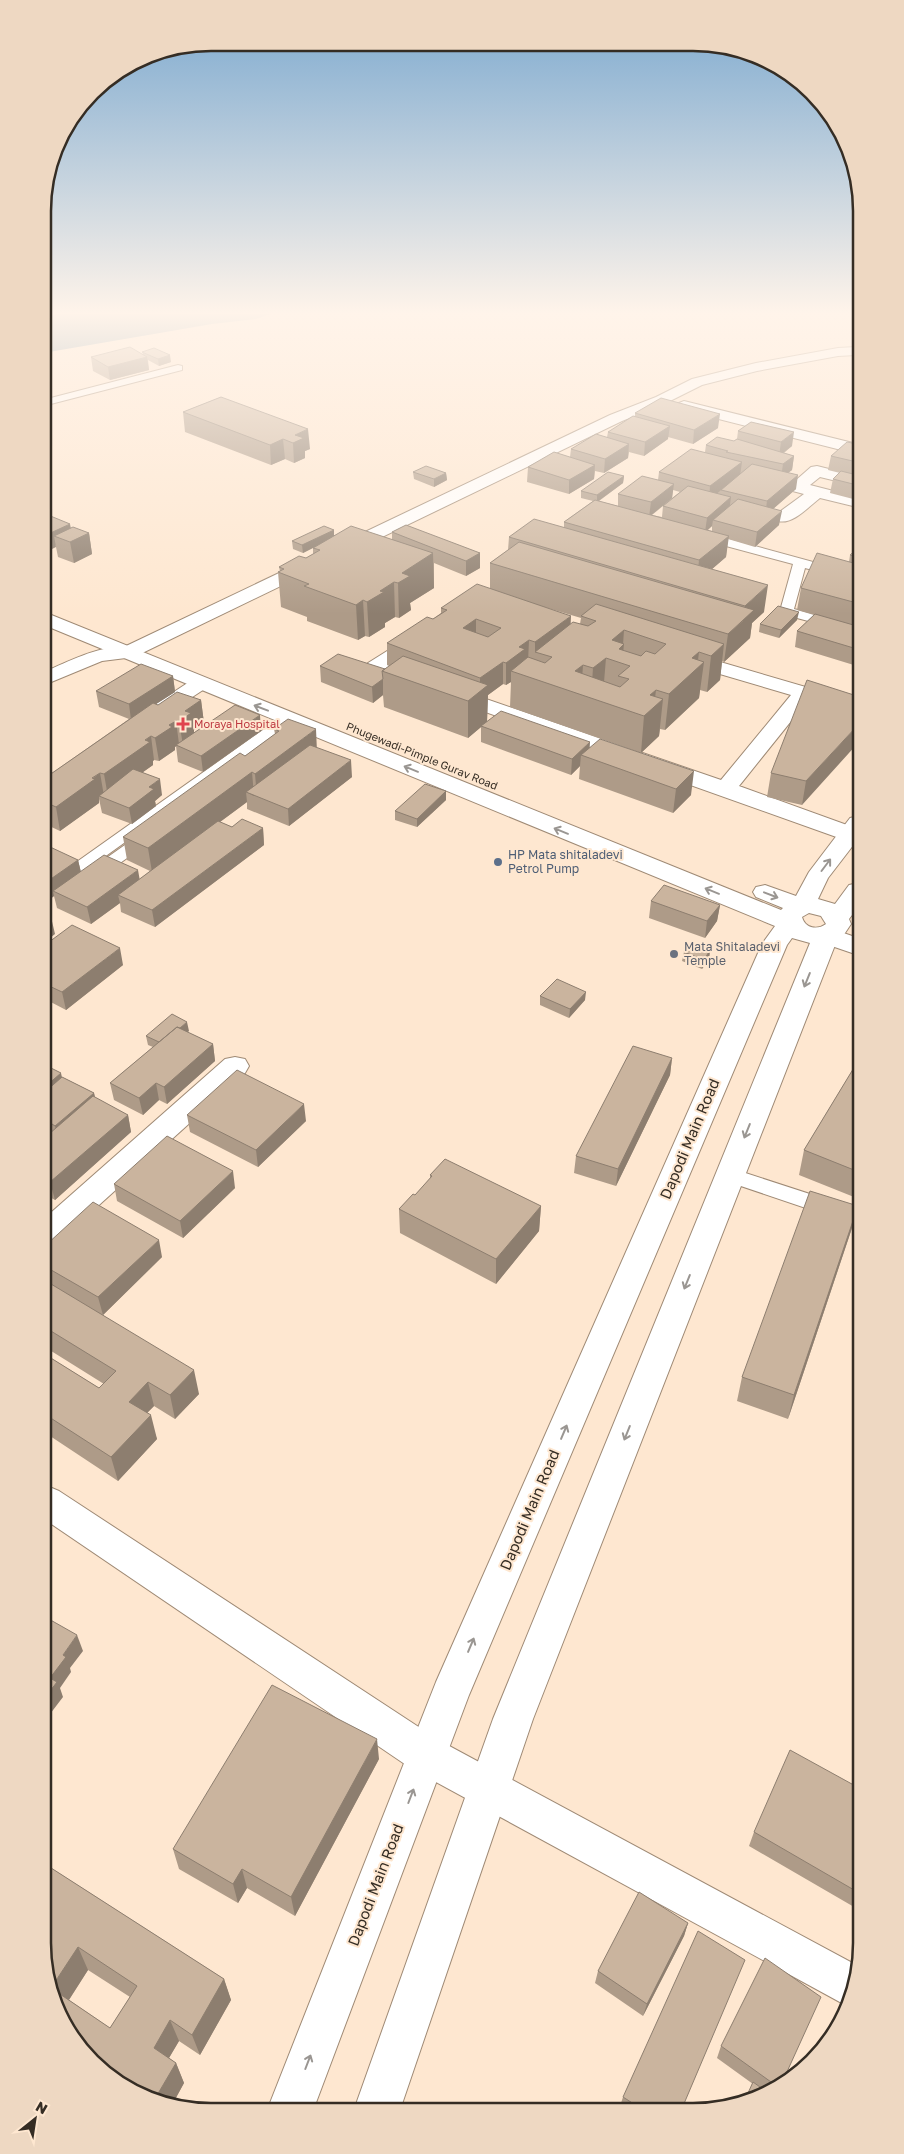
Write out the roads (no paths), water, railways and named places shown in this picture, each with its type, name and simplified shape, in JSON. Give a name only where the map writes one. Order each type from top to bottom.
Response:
[{"type":"street","points":[[52,676],[104,655],[136,649],[630,413]]},
{"type":"street","points":[[711,413],[853,448]]},
{"type":"street","points":[[690,459],[853,501]]},
{"type":"street","points":[[798,487],[817,471],[853,480]]},
{"type":"street","points":[[784,517],[817,492]]},
{"type":"street","name":"Phugewadi-Pimple Gurav Road","points":[[52,607],[136,649],[199,684],[510,801]]},
{"type":"street","name":"Phugewadi-Pimple Gurav Road","points":[[52,621],[136,649],[796,915],[803,933],[818,936],[840,927],[853,941]]},
{"type":"street","points":[[403,677],[375,667],[434,630]]},
{"type":"street","points":[[672,654],[853,707]]},
{"type":"street","points":[[134,727],[199,684]]},
{"type":"street","points":[[430,686],[725,789],[853,828]]},
{"type":"street","points":[[725,789],[804,692]]},
{"type":"street","name":"Dapodi Main Road","points":[[293,2103],[454,1686],[771,953],[796,915],[817,877],[853,830]]},
{"type":"street","points":[[379,2103],[513,1720],[730,1175],[853,901]]},
{"type":"street","points":[[52,1220],[235,1066]]},
{"type":"street","points":[[51,1505],[426,1755],[847,1984]]},
{"type":"lane","points":[[696,534],[853,577]]},
{"type":"lane","points":[[800,563],[787,611],[853,629]]},
{"type":"lane","points":[[296,722],[93,875],[77,869],[296,722]]},
{"type":"lane","points":[[730,1175],[852,1216]]},
{"type":"place","name":"Moraya Hospital","points":[[183,724]]},
{"type":"place","name":"HP Mata shitaladevi Petrol Pump","points":[[498,862]]},
{"type":"place","name":"Mata Shitaladevi Temple","points":[[674,954]]}]
